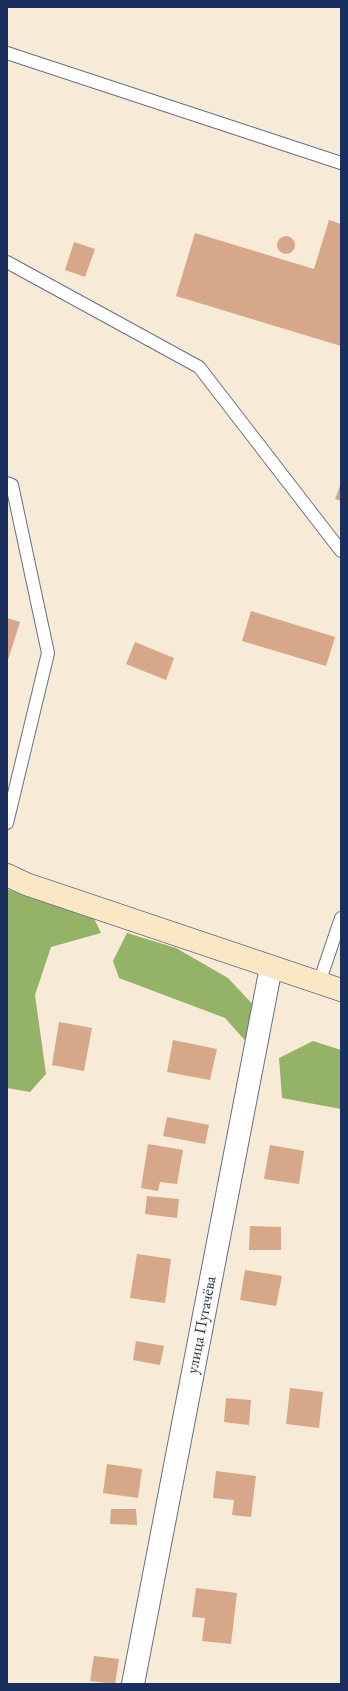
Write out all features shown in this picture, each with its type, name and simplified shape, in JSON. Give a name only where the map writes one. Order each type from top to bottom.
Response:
[{"type":"street","points":[[7,875],[26,884],[341,990]]},
{"type":"street","name":"улица Пугачёва","points":[[133,1684],[271,967]]},
{"type":"lane","points":[[7,53],[341,163]]},
{"type":"lane","points":[[7,262],[199,367],[341,551]]},
{"type":"lane","points":[[7,483],[12,485],[48,652],[7,823]]},
{"type":"lane","points":[[319,983],[341,918]]},
{"type":"green space","points":[[7,889],[50,904],[91,912],[101,933],[51,947],[35,995],[46,1074],[30,1092],[7,1088]]},
{"type":"green space","points":[[127,933],[176,948],[228,978],[257,1009],[250,1046],[225,1018],[119,978],[113,961]]},
{"type":"green space","points":[[313,1041],[341,1050],[341,1109],[282,1098],[279,1058]]},
{"type":"building","points":[[329,220],[341,224],[341,346],[176,296],[195,233],[314,269]]},
{"type":"building","points":[[286,236],[292,239],[295,245],[292,251],[286,254],[280,251],[277,245],[280,239]]},
{"type":"building","points":[[74,242],[95,249],[85,277],[65,270]]},
{"type":"building","points":[[341,483],[341,501],[335,499]]},
{"type":"building","points":[[251,611],[335,637],[326,666],[242,641]]},
{"type":"building","points":[[7,618],[20,622],[7,663]]},
{"type":"building","points":[[135,642],[174,658],[166,680],[126,664]]},
{"type":"building","points":[[59,1022],[92,1028],[84,1071],[52,1065]]},
{"type":"building","points":[[173,1040],[217,1049],[210,1080],[167,1072]]},
{"type":"building","points":[[167,1117],[209,1125],[205,1144],[163,1136]]},
{"type":"building","points":[[148,1144],[183,1150],[177,1184],[160,1182],[158,1191],[141,1188]]},
{"type":"building","points":[[270,1145],[304,1151],[299,1184],[264,1179]]},
{"type":"building","points":[[147,1196],[179,1199],[177,1218],[145,1214]]},
{"type":"building","points":[[250,1226],[281,1227],[281,1250],[249,1250]]},
{"type":"building","points":[[137,1254],[171,1259],[165,1303],[130,1298]]},
{"type":"building","points":[[245,1270],[282,1276],[276,1306],[240,1300]]},
{"type":"building","points":[[136,1341],[164,1346],[160,1365],[133,1360]]},
{"type":"building","points":[[290,1388],[323,1392],[319,1428],[286,1424]]},
{"type":"building","points":[[226,1398],[251,1400],[249,1425],[224,1422]]},
{"type":"building","points":[[107,1464],[142,1469],[138,1498],[103,1493]]},
{"type":"building","points":[[216,1471],[256,1476],[251,1517],[232,1515],[234,1500],[213,1498]]},
{"type":"building","points":[[111,1509],[136,1509],[137,1525],[110,1524]]},
{"type":"building","points":[[196,1588],[237,1593],[231,1644],[202,1641],[205,1618],[192,1617]]},
{"type":"building","points":[[94,1656],[119,1659],[115,1684],[90,1681]]}]
